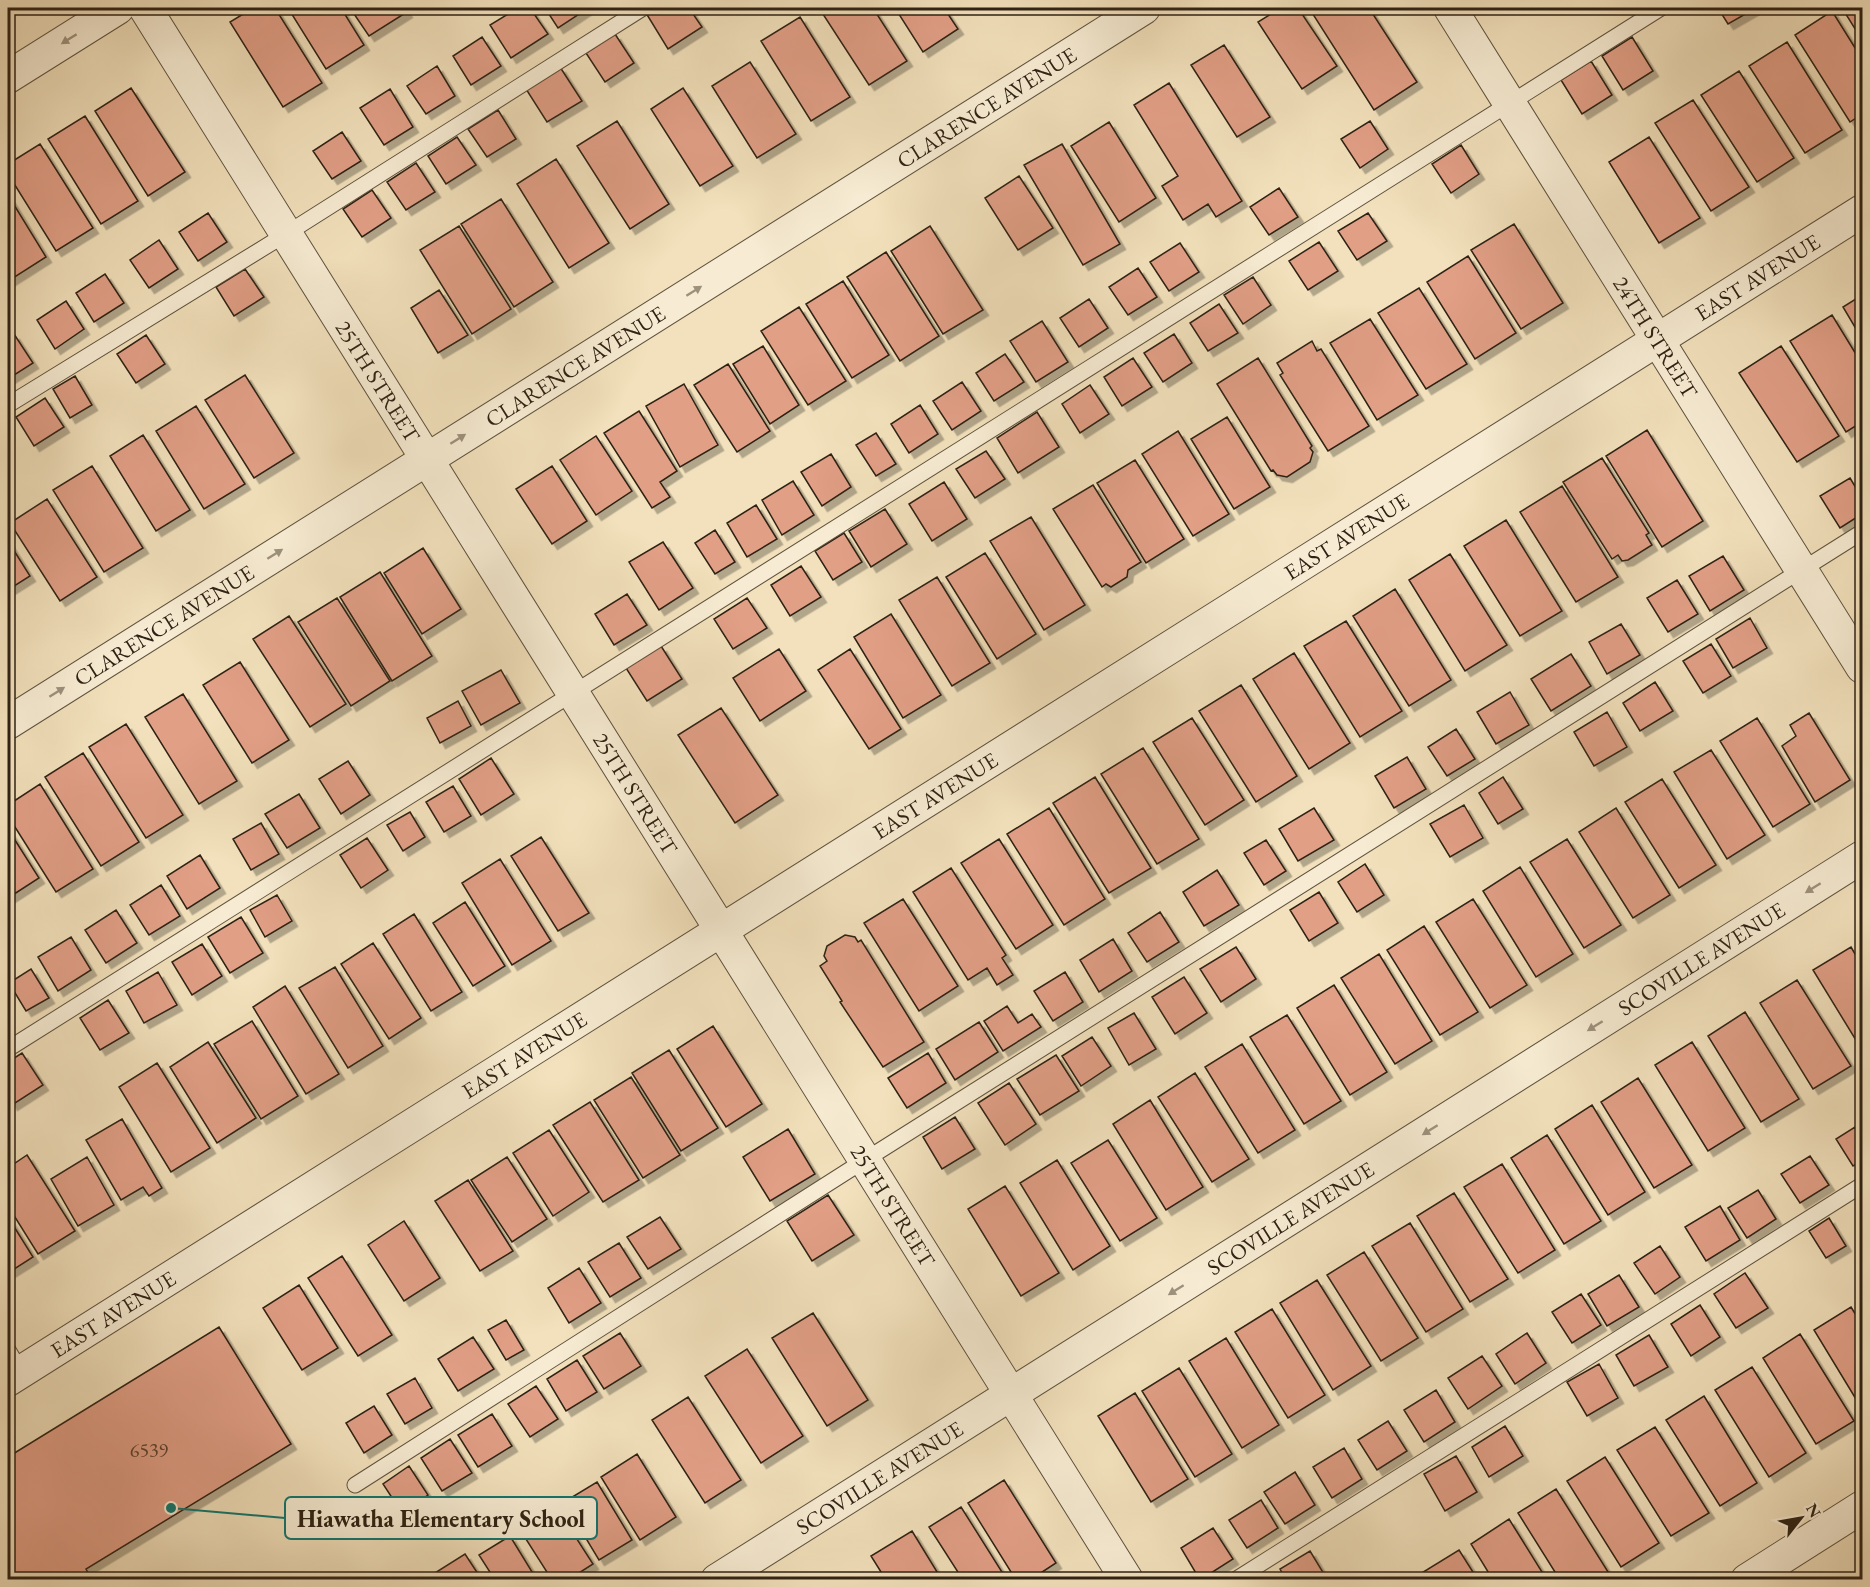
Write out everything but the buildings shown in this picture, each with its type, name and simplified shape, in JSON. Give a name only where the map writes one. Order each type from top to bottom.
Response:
[{"type":"street","points":[[8,77],[118,8]]},
{"type":"street","name":"25TH STREET","points":[[145,8],[1127,1580]]},
{"type":"street","name":"CLARENCE AVENUE","points":[[8,723],[1144,8]]},
{"type":"street","name":"24TH STREET","points":[[1450,8],[1863,668]]},
{"type":"street","name":"EAST AVENUE","points":[[12,1367],[721,930],[1863,211]]},
{"type":"street","name":"SCOVILLE AVENUE","points":[[717,1580],[1863,857]]},
{"type":"street","points":[[1747,1580],[1863,1507]]},
{"type":"lane","points":[[8,405],[286,234],[643,8]]},
{"type":"lane","points":[[8,1049],[1661,8]]},
{"type":"lane","points":[[355,1485],[865,1160],[1863,532]]},
{"type":"lane","points":[[1236,1580],[1863,1185]]},
{"type":"place","name":"Hiawatha Elementary School","points":[[171,1508]]}]
